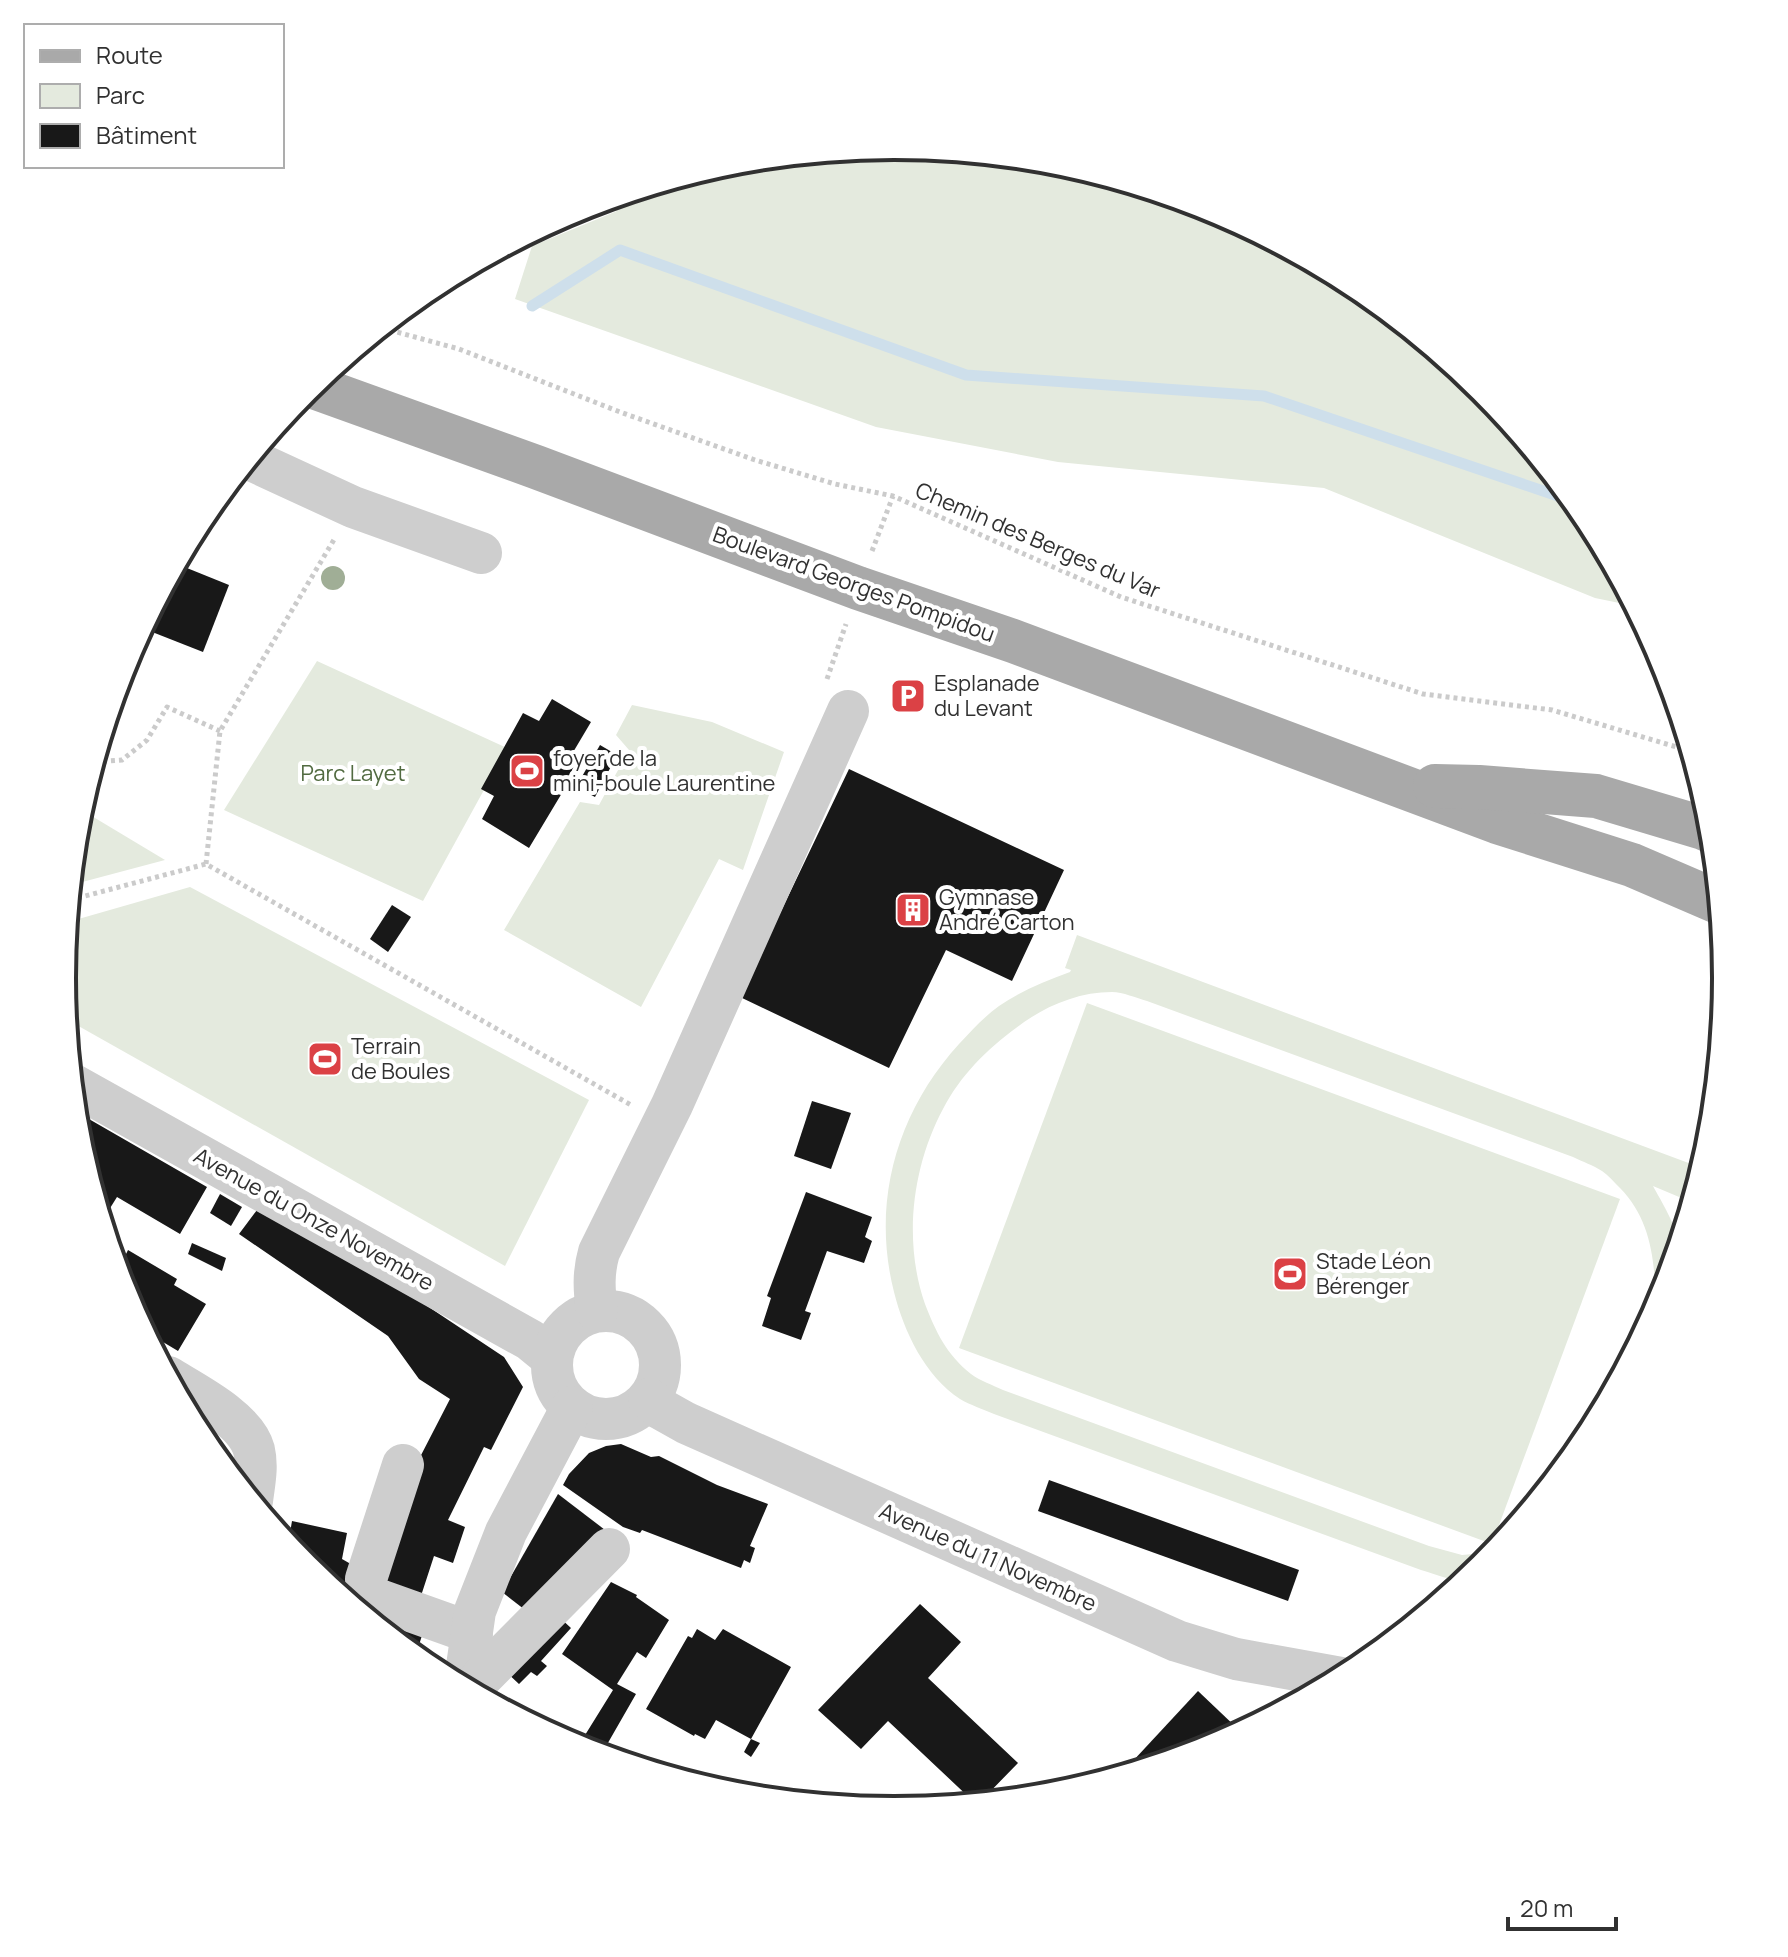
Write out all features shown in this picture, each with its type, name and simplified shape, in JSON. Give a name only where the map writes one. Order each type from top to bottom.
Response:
[{"type":"main road","name":"Boulevard Georges Pompidou","points":[[325,391],[858,588],[1013,641],[1497,822],[1632,865],[1707,897]]},
{"type":"main road","name":"Boulevard Georges Pompidou","points":[[1397,785],[1479,787],[1596,796],[1697,826]]},
{"type":"street","points":[[251,473],[481,553]]},
{"type":"street","points":[[597,1311],[593,1285],[599,1252],[658,1135],[836,700]]},
{"type":"street","name":"Avenue du Onze Novembre","points":[[84,1091],[530,1340],[552,1358]]},
{"type":"street","points":[[597,1311],[629,1315],[643,1324],[660,1352],[661,1368],[649,1399],[621,1418],[587,1416],[562,1397],[556,1385],[552,1358],[556,1344],[575,1321],[597,1311]]},
{"type":"street","points":[[187,1389],[241,1427],[254,1448],[254,1487]]},
{"type":"street","name":"Avenue du 11 Novembre","points":[[649,1399],[686,1423],[1177,1641],[1236,1659],[1323,1675]]},
{"type":"street","points":[[467,1676],[475,1611],[506,1532],[572,1407]]},
{"type":"street","points":[[403,1465],[366,1579],[367,1593],[472,1633]]},
{"type":"street","points":[[475,1681],[609,1549]]},
{"type":"path","name":"Chemin des Berges du Var","points":[[394,331],[459,349],[620,412],[755,460],[835,484],[893,496],[1121,597],[1423,694],[1552,710],[1678,748]]},
{"type":"path","points":[[836,700],[858,588],[893,496]]},
{"type":"path","points":[[206,864],[220,731],[353,507]]},
{"type":"path","points":[[106,761],[122,760],[147,740],[167,707],[220,731]]},
{"type":"path","points":[[81,897],[206,864],[658,1135]]},
{"type":"green space","points":[[894,160],[1001,167],[1054,176],[1106,188],[1207,223],[1303,270],[1348,298],[1433,363],[1509,439],[1543,481],[1574,524],[1620,603],[1595,598],[1324,488],[1058,462],[876,427],[515,299],[532,246],[682,188],[734,176],[787,167]]},
{"type":"green space","name":"Parc Layet","points":[[317,661],[507,748],[423,901],[224,810]]},
{"type":"green space","points":[[632,705],[712,722],[784,752],[743,870],[719,859],[641,1007],[504,930],[580,802],[599,805],[629,750],[616,735]]},
{"type":"green space","points":[[93,817],[165,860],[82,882]]},
{"type":"green space","name":"Terrain de Boules","points":[[190,887],[589,1100],[505,1266],[78,1026],[79,919]]},
{"type":"green space","points":[[1077,935],[1690,1164],[1682,1198],[1653,1186],[1673,1226],[1655,1278],[1650,1245],[1639,1215],[1631,1201],[1599,1169],[1147,1001],[1112,992],[1061,1002],[1026,1020],[966,1074],[943,1109],[932,1131],[918,1180],[914,1205],[914,1255],[918,1280],[933,1324],[962,1366],[978,1379],[1003,1390],[1429,1546],[1462,1555],[1475,1554],[1449,1578],[994,1414],[964,1401],[926,1366],[904,1322],[894,1292],[888,1258],[888,1192],[905,1129],[937,1070],[983,1019],[1016,996],[1070,972],[1065,968]]},
{"type":"green space","name":"Stade Léon Bérenger","points":[[1087,1003],[1620,1199],[1497,1531],[1486,1542],[959,1348]]},
{"type":"building","points":[[187,568],[229,585],[203,652],[153,632]]},
{"type":"building","name":"foyer de la mini-boule Laurentine","points":[[552,699],[591,722],[572,754],[579,758],[563,786],[565,788],[529,848],[482,819],[494,796],[481,789],[523,713],[539,721]]},
{"type":"building","points":[[600,745],[617,755],[595,797],[576,787]]},
{"type":"building","name":"Gymnase André Carton","points":[[849,769],[1064,870],[1012,981],[946,950],[889,1068],[740,997]]},
{"type":"building","points":[[392,905],[411,917],[388,952],[370,939]]},
{"type":"building","points":[[812,1101],[851,1113],[831,1169],[794,1156]]},
{"type":"building","points":[[89,1119],[207,1187],[180,1234],[117,1197],[110,1209]]},
{"type":"building","points":[[806,1192],[872,1217],[865,1237],[872,1241],[864,1263],[827,1251],[805,1311],[811,1313],[801,1340],[762,1326],[771,1298],[767,1296]]},
{"type":"building","points":[[220,1194],[242,1207],[231,1226],[210,1213]]},
{"type":"building","points":[[260,1206],[358,1260],[504,1357],[523,1387],[491,1450],[484,1447],[448,1520],[465,1527],[453,1563],[434,1556],[419,1602],[372,1587],[402,1492],[450,1399],[419,1379],[388,1336],[239,1234]]},
{"type":"building","points":[[192,1243],[226,1258],[222,1271],[188,1254]]},
{"type":"building","points":[[128,1250],[177,1279],[174,1285],[206,1304],[178,1351],[160,1340],[124,1256]]},
{"type":"building","points":[[621,1444],[651,1457],[659,1456],[717,1485],[768,1504],[750,1546],[755,1548],[750,1563],[744,1560],[741,1568],[642,1530],[640,1533],[623,1527],[563,1485],[589,1453]]},
{"type":"building","points":[[1049,1480],[1299,1570],[1288,1601],[1038,1511]]},
{"type":"building","points":[[558,1494],[609,1533],[529,1613],[502,1592]]},
{"type":"building","points":[[292,1521],[347,1533],[342,1559],[349,1563],[350,1583],[346,1586],[290,1530]]},
{"type":"building","points":[[611,1582],[637,1595],[669,1620],[646,1658],[637,1652],[617,1684],[636,1694],[607,1744],[585,1735],[613,1690],[562,1654]]},
{"type":"building","points":[[920,1604],[961,1642],[928,1678],[1018,1763],[991,1791],[965,1793],[888,1721],[861,1749],[818,1710]]},
{"type":"building","points":[[558,1616],[571,1628],[541,1661],[547,1666],[537,1676],[531,1672],[519,1684],[504,1670]]},
{"type":"building","points":[[385,1618],[425,1626],[419,1644]]},
{"type":"building","points":[[697,1629],[715,1640],[723,1629],[791,1667],[751,1739],[716,1720],[705,1739],[694,1736],[646,1709],[688,1636],[692,1638]]},
{"type":"building","points":[[1198,1691],[1232,1723],[1207,1734],[1134,1760]]},
{"type":"building","points":[[751,1739],[760,1743],[751,1757],[744,1752]]},
{"type":"waterway","points":[[532,306],[620,250],[966,375],[1264,396],[1552,494]]},
{"type":"place","name":"Esplanade du Levant","points":[[908,696]]},
{"type":"place","name":"foyer de la mini-boule Laurentine","points":[[527,771]]},
{"type":"place","name":"Gymnase André Carton","points":[[913,910]]},
{"type":"place","name":"Terrain de Boules","points":[[325,1059]]},
{"type":"place","name":"Stade Léon Bérenger","points":[[1290,1274]]}]
